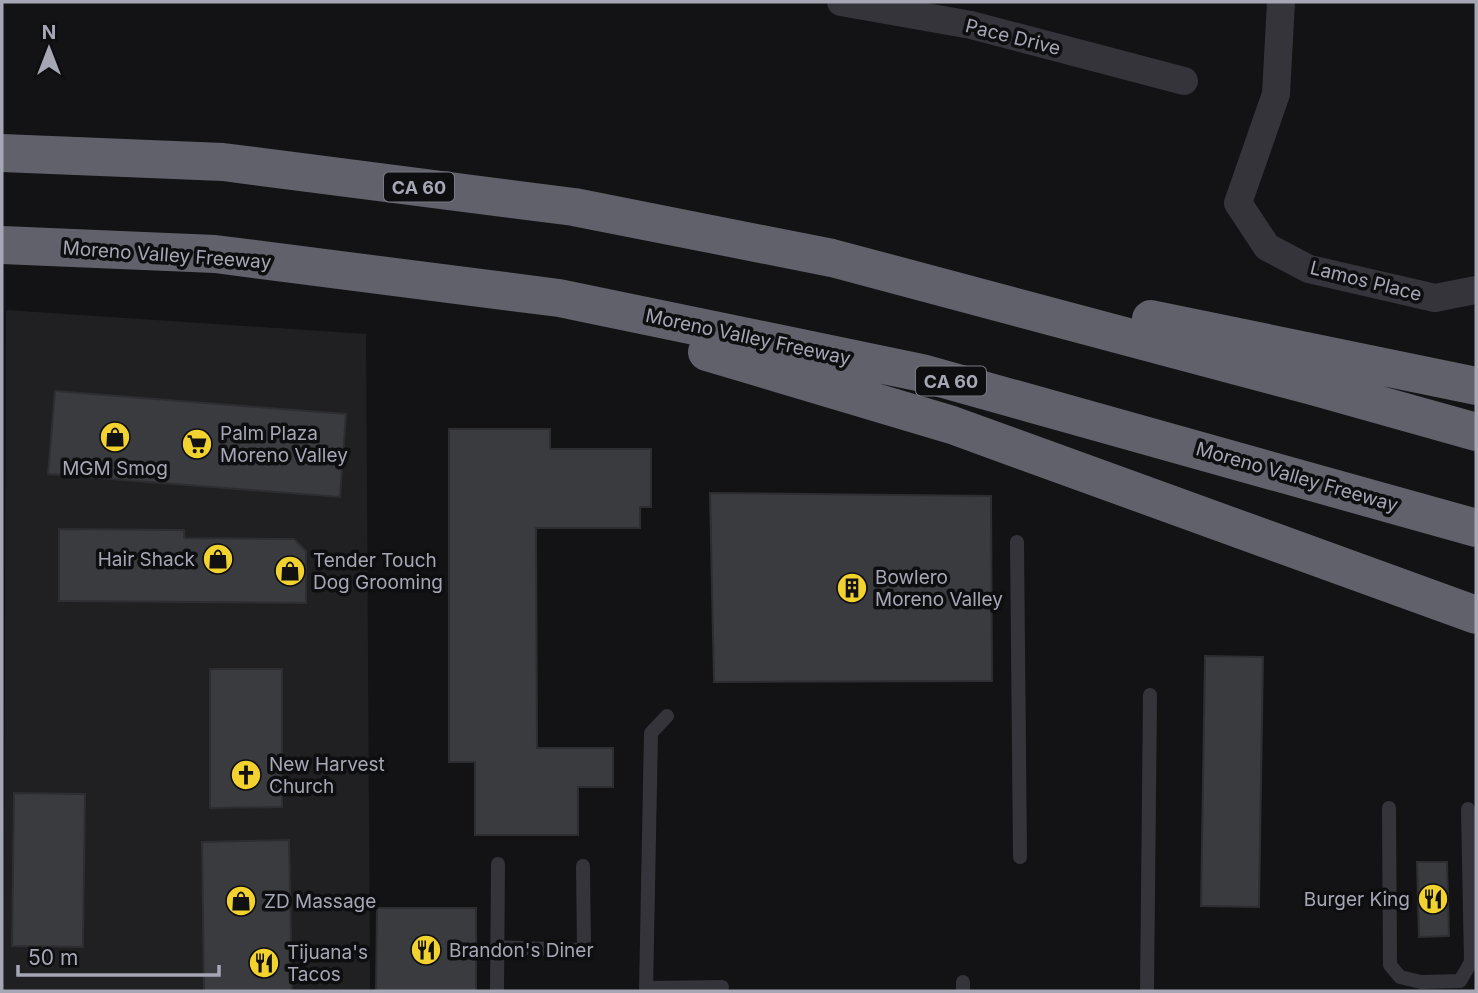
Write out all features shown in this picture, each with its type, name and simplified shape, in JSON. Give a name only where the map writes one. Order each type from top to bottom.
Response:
[{"type":"highway","name":"CA 60","points":[[2,153],[223,162],[574,207],[832,258],[1476,432]]},
{"type":"highway","name":"Moreno Valley Freeway","points":[[2,245],[215,254],[559,298],[922,373],[1476,528]]},
{"type":"highway","points":[[832,258],[1256,339],[1476,386]]},
{"type":"highway","points":[[416,280],[719,355],[952,425],[1476,615]]},
{"type":"street","name":"Pace Drive","points":[[841,2],[974,14],[1184,81]]},
{"type":"street","name":"Lamos Place","points":[[1281,2],[1276,94],[1238,203],[1267,247],[1309,269],[1435,298],[1476,290]]},
{"type":"lane","points":[[1017,542],[1020,856]]},
{"type":"lane","points":[[1147,991],[1150,695]]},
{"type":"lane","points":[[667,716],[651,733],[646,990],[722,986]]},
{"type":"lane","points":[[1389,808],[1390,965],[1400,977],[1421,982],[1460,981],[1471,962],[1468,809]]},
{"type":"lane","points":[[497,991],[498,864]]},
{"type":"lane","points":[[497,947],[584,950],[583,866]]},
{"type":"shaded area","name":"Palm Plaza Moreno Valley","points":[[6,310],[366,334],[370,991],[4,991]]},
{"type":"building","name":"Palm Plaza Moreno Valley","points":[[55,391],[346,414],[340,497],[48,474]]},
{"type":"building","name":"Palm Plaza Moreno Valley","points":[[55,391],[346,414],[340,497],[48,474]]},
{"type":"building","points":[[449,429],[550,429],[550,449],[651,449],[651,507],[640,507],[640,528],[536,528],[537,748],[613,748],[613,787],[578,787],[578,835],[475,835],[475,762],[449,762]]},
{"type":"building","name":"Bowlero Moreno Valley","points":[[710,493],[991,496],[992,681],[714,682]]},
{"type":"building","points":[[59,529],[184,530],[184,538],[294,539],[306,551],[306,603],[59,601]]},
{"type":"building","points":[[59,529],[184,530],[184,538],[294,539],[306,551],[306,603],[59,601]]},
{"type":"building","points":[[1205,656],[1263,657],[1259,907],[1201,906]]},
{"type":"building","points":[[210,669],[282,669],[282,807],[210,808]]},
{"type":"building","points":[[210,669],[282,669],[282,807],[210,808]]},
{"type":"building","points":[[14,793],[85,794],[83,947],[12,946]]},
{"type":"building","points":[[14,793],[85,794],[83,947],[12,946]]},
{"type":"building","points":[[289,840],[292,991],[204,991],[202,842]]},
{"type":"building","points":[[289,840],[292,991],[204,991],[202,842]]},
{"type":"building","name":"Burger King","points":[[1417,862],[1447,862],[1449,936],[1419,937]]},
{"type":"building","name":"Brandon's Diner","points":[[377,908],[476,908],[476,991],[376,991]]},
{"type":"place","name":"MGM Smog","points":[[115,437]]},
{"type":"place","name":"Palm Plaza Moreno Valley","points":[[197,444]]},
{"type":"place","name":"Hair Shack","points":[[218,559]]},
{"type":"place","name":"Tender Touch Dog Grooming","points":[[290,571]]},
{"type":"place","name":"Bowlero Moreno Valley","points":[[852,588]]},
{"type":"place","name":"New Harvest Church","points":[[246,775]]},
{"type":"place","name":"Burger King","points":[[1433,899]]},
{"type":"place","name":"ZD Massage","points":[[241,901]]},
{"type":"place","name":"Brandon's Diner","points":[[426,950]]},
{"type":"place","name":"Tijuana's Tacos","points":[[264,963]]}]
